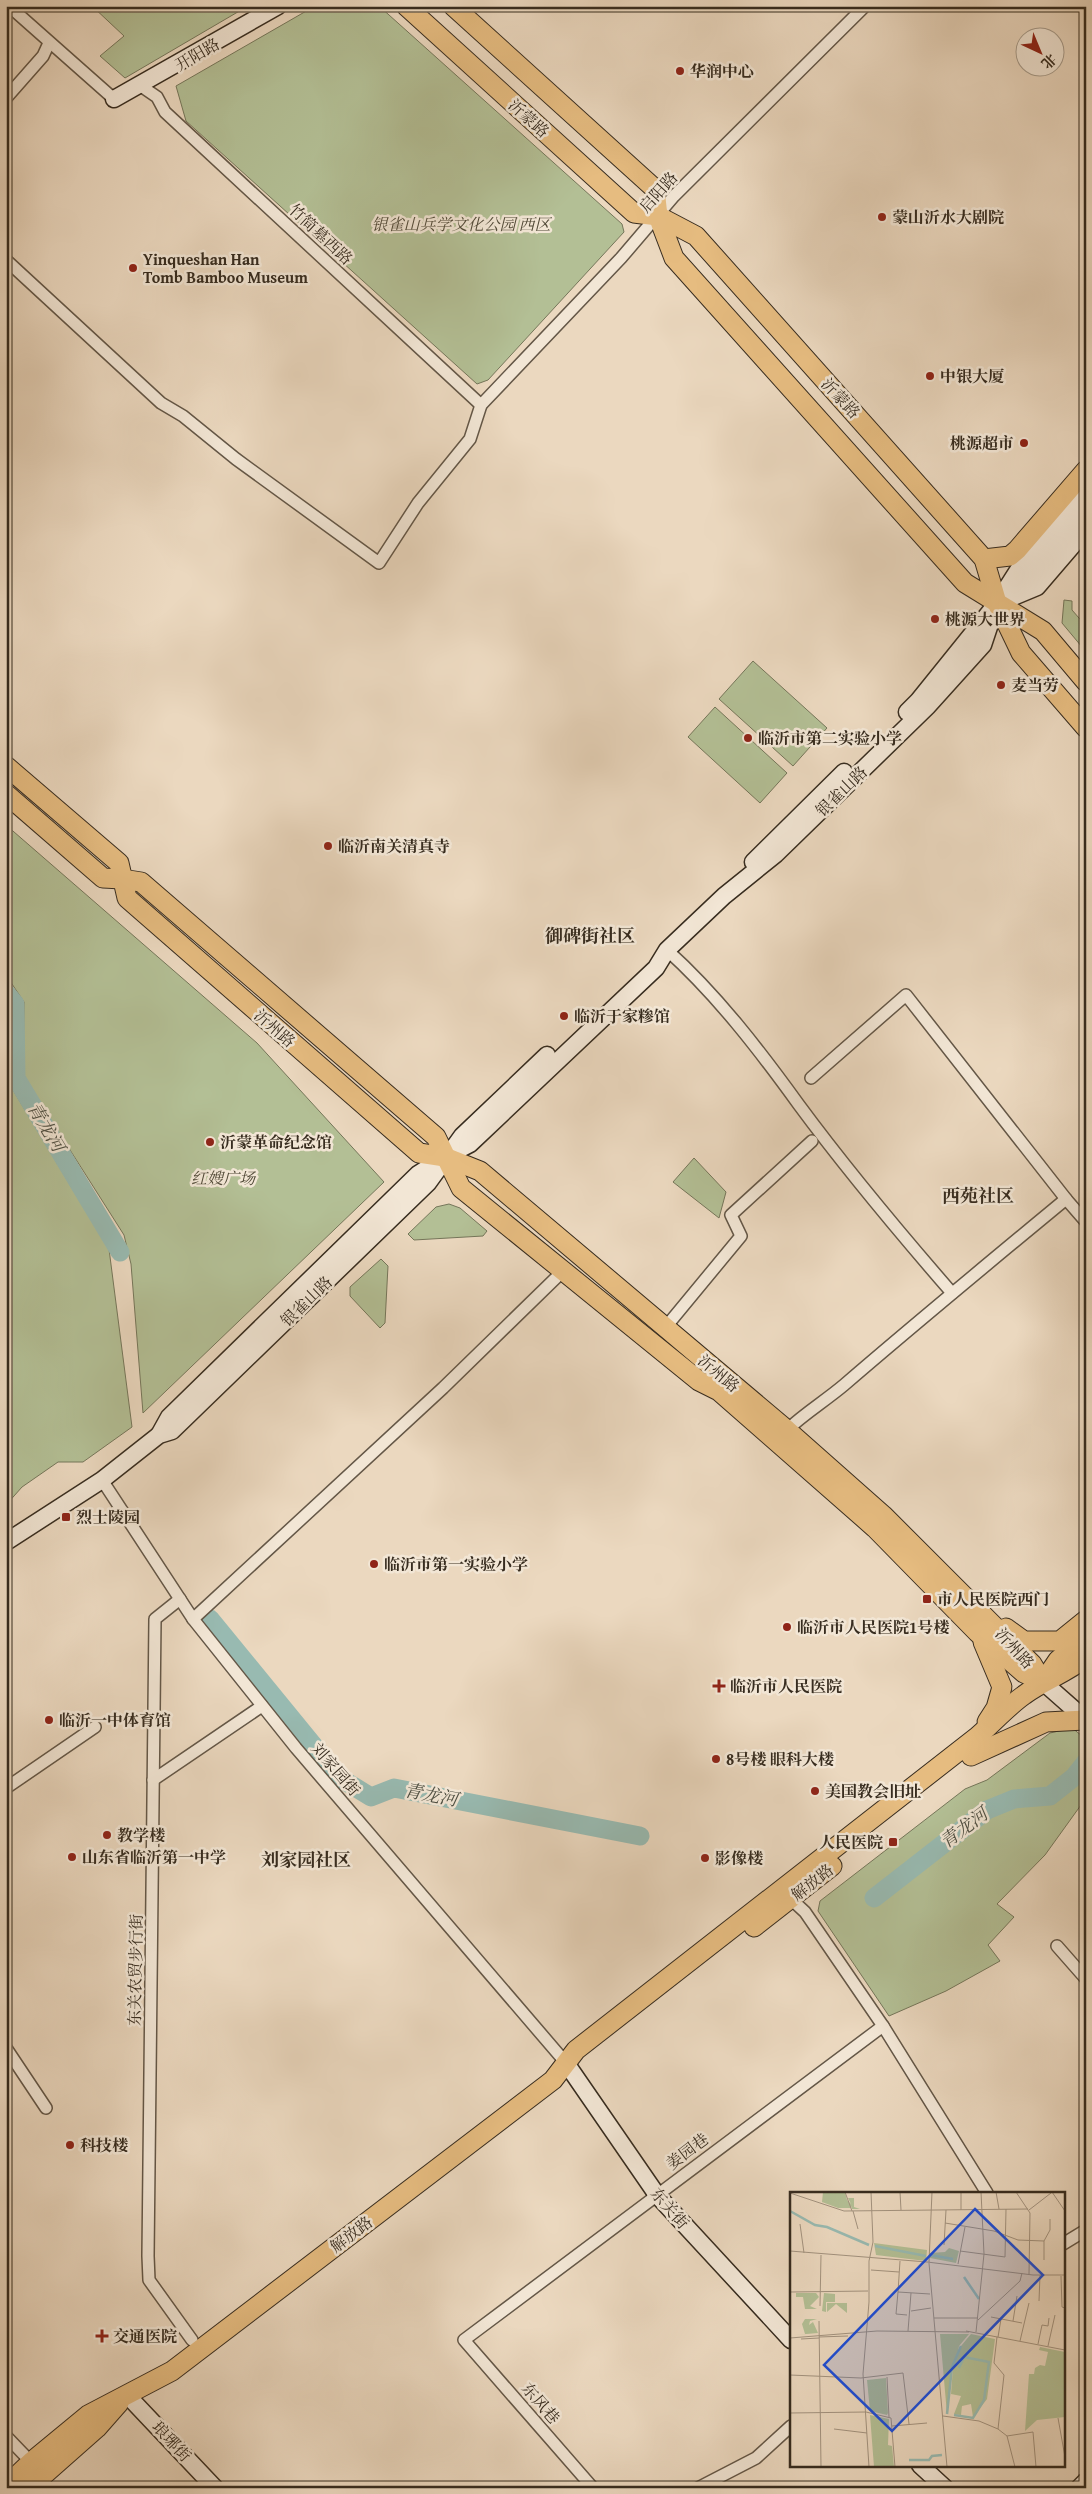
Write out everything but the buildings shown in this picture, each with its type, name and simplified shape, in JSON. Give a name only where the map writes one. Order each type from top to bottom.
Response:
[{"type":"main road","name":"开阳路","points":[[114,100],[278,6]]},
{"type":"main road","name":"沂蒙路","points":[[406,6],[634,213],[658,216],[696,236],[984,559],[997,603],[1021,653],[1086,728]]},
{"type":"main road","name":"沂蒙路","points":[[453,6],[655,190],[658,216],[674,258],[965,583],[1043,631],[1086,682]]},
{"type":"main road","points":[[984,559],[1010,556],[1086,470]]},
{"type":"main road","name":"银雀山路","points":[[6,1542],[102,1480],[159,1435],[169,1417],[418,1174],[470,1144],[656,968],[667,950],[724,896],[768,845],[918,701],[997,603],[1020,568],[1086,490]]},
{"type":"main road","name":"银雀山路","points":[[997,603],[1029,578],[1086,510]]},
{"type":"main road","points":[[997,603],[1036,588],[1086,530]]},
{"type":"main road","points":[[6,766],[118,863],[122,879]]},
{"type":"main road","name":"沂州路","points":[[6,794],[103,878],[141,882],[436,1137],[461,1188],[699,1381],[719,1391],[875,1528],[978,1632],[1024,1673],[1043,1682]]},
{"type":"main road","name":"沂州路","points":[[445,1157],[480,1171],[787,1430],[883,1514],[1032,1664],[1043,1682]]},
{"type":"main road","points":[[983,1613],[1024,1640],[1040,1642],[1060,1641],[1086,1620]]},
{"type":"main road","points":[[978,1632],[993,1662],[1002,1687],[996,1708],[978,1736]]},
{"type":"main road","name":"解放路","points":[[29,2488],[97,2428],[127,2395],[165,2359],[546,2072],[582,2058],[791,1899],[971,1756],[1029,1702],[1058,1660],[1086,1637]]},
{"type":"main road","name":"解放路","points":[[6,2486],[30,2462],[88,2415],[172,2371],[553,2080],[576,2050],[978,1736],[1023,1696],[1043,1682],[1070,1671],[1086,1657]]},
{"type":"main road","points":[[1043,1682],[1085,1720]]},
{"type":"main road","points":[[971,1756],[1046,1722],[1085,1720]]},
{"type":"main road","name":"东关街","points":[[566,2063],[657,2194],[790,2339]]},
{"type":"main road","name":"琅琊街","points":[[127,2395],[215,2488]]},
{"type":"main road","points":[[921,2466],[945,2488]]},
{"type":"main road","points":[[1079,2488],[1086,2481]]},
{"type":"street","points":[[9,6],[114,100]]},
{"type":"street","name":"启阳路","points":[[481,405],[621,258],[678,191],[865,6]]},
{"type":"street","points":[[6,98],[43,56],[50,43]]},
{"type":"street","name":"竹简墓西路","points":[[141,86],[157,97],[165,112],[481,405]]},
{"type":"street","points":[[6,260],[161,402],[183,416],[236,459],[379,563],[418,503],[470,439],[481,405]]},
{"type":"street","points":[[667,950],[683,964],[723,1008],[792,1094],[892,1225],[952,1293]]},
{"type":"street","points":[[811,1078],[906,995],[1086,1222]]},
{"type":"street","points":[[665,1328],[741,1236],[731,1215],[812,1141]]},
{"type":"street","points":[[787,1430],[803,1415],[823,1403],[1066,1199]]},
{"type":"street","points":[[193,1620],[442,1388],[563,1271]]},
{"type":"street","name":"刘家园街","points":[[102,1480],[193,1620],[262,1706],[566,2063]]},
{"type":"street","name":"东关农贸步行街","points":[[180,1599],[155,1619],[148,2256],[149,2280],[192,2340]]},
{"type":"street","points":[[153,1780],[262,1706]]},
{"type":"street","points":[[6,1788],[95,1726]]},
{"type":"street","points":[[791,1899],[805,1912],[883,2026],[986,2192]]},
{"type":"street","points":[[1057,1946],[1086,1978]]},
{"type":"street","name":"姜园巷","points":[[464,2340],[883,2026]]},
{"type":"street","points":[[6,2048],[46,2108]]},
{"type":"street","points":[[1064,2243],[1086,2230]]},
{"type":"street","name":"东风巷","points":[[464,2340],[593,2488]]},
{"type":"street","points":[[698,2488],[756,2458],[790,2427]]},
{"type":"street","points":[[6,2436],[30,2462]]},
{"type":"green space","points":[[92,6],[248,6],[125,78],[100,56],[124,36]]},
{"type":"green space","name":"银雀山兵学文化公园 西区","points":[[315,6],[379,6],[622,224],[624,232],[488,380],[477,384],[186,121],[176,86]]},
{"type":"green space","points":[[1064,600],[1072,601],[1072,610],[1086,626],[1086,643],[1082,647],[1062,623]]},
{"type":"green space","points":[[753,661],[827,728],[793,766],[719,699]]},
{"type":"green space","points":[[715,707],[787,773],[760,803],[688,737]]},
{"type":"green space","name":"红嫂广场","points":[[6,825],[257,1043],[384,1182],[143,1413],[131,1264],[124,1235],[23,1076],[24,1002],[6,975]]},
{"type":"green space","points":[[6,1060],[7,1080],[109,1249],[132,1427],[83,1462],[58,1462],[22,1487],[6,1505]]},
{"type":"green space","points":[[694,1158],[726,1192],[719,1218],[673,1182]]},
{"type":"green space","points":[[449,1204],[460,1208],[487,1231],[483,1236],[414,1240],[408,1234],[436,1207]]},
{"type":"green space","points":[[381,1259],[388,1266],[385,1323],[380,1328],[350,1296],[350,1287]]},
{"type":"green space","points":[[1072,1728],[1086,1739],[1086,1798],[1045,1855],[997,1904],[1014,1917],[988,1945],[1000,1961],[946,1991],[889,2016],[818,1911],[820,1901],[965,1789],[987,1780],[1050,1733]]},
{"type":"waterway","name":"青龙河","points":[[6,993],[15,1004],[16,1078],[120,1252]]},
{"type":"waterway","name":"青龙河","points":[[210,1619],[340,1778],[371,1797],[394,1788],[640,1836]]},
{"type":"waterway","name":"青龙河","points":[[874,1898],[987,1810],[1014,1799],[1050,1796],[1074,1777],[1086,1762]]},
{"type":"place","name":"华润中心","points":[[680,71]]},
{"type":"place","name":"蒙山沂水大剧院","points":[[882,217]]},
{"type":"place","name":"Yinqueshan Han Tomb Bamboo Museum","points":[[133,268]]},
{"type":"place","name":"中银大厦","points":[[930,376]]},
{"type":"place","name":"桃源超市","points":[[1024,443]]},
{"type":"place","name":"桃源大世界","points":[[935,619]]},
{"type":"place","name":"麦当劳","points":[[1001,685]]},
{"type":"place","name":"临沂市第二实验小学","points":[[748,738]]},
{"type":"place","name":"临沂南关清真寺","points":[[328,846]]},
{"type":"place","name":"临沂于家糁馆","points":[[564,1016]]},
{"type":"place","name":"沂蒙革命纪念馆","points":[[210,1142]]},
{"type":"place","name":"烈士陵园","points":[[66,1517]]},
{"type":"place","name":"临沂市第一实验小学","points":[[374,1564]]},
{"type":"place","name":"市人民医院西门","points":[[927,1599]]},
{"type":"place","name":"临沂市人民医院1号楼","points":[[787,1627]]},
{"type":"place","name":"临沂市人民医院","points":[[719,1686]]},
{"type":"place","name":"临沂一中体育馆","points":[[49,1720]]},
{"type":"place","name":"8号楼 眼科大楼","points":[[716,1759]]},
{"type":"place","name":"美国教会旧址","points":[[815,1791]]},
{"type":"place","name":"教学楼","points":[[107,1835]]},
{"type":"place","name":"人民医院","points":[[893,1842]]},
{"type":"place","name":"山东省临沂第一中学","points":[[72,1857]]},
{"type":"place","name":"影像楼","points":[[705,1858]]},
{"type":"place","name":"科技楼","points":[[70,2145]]},
{"type":"place","name":"交通医院","points":[[102,2336]]},
{"type":"district","name":"御碑街社区","points":[[590,936]]},
{"type":"district","name":"西苑社区","points":[[978,1196]]},
{"type":"district","name":"刘家园社区","points":[[306,1860]]}]
